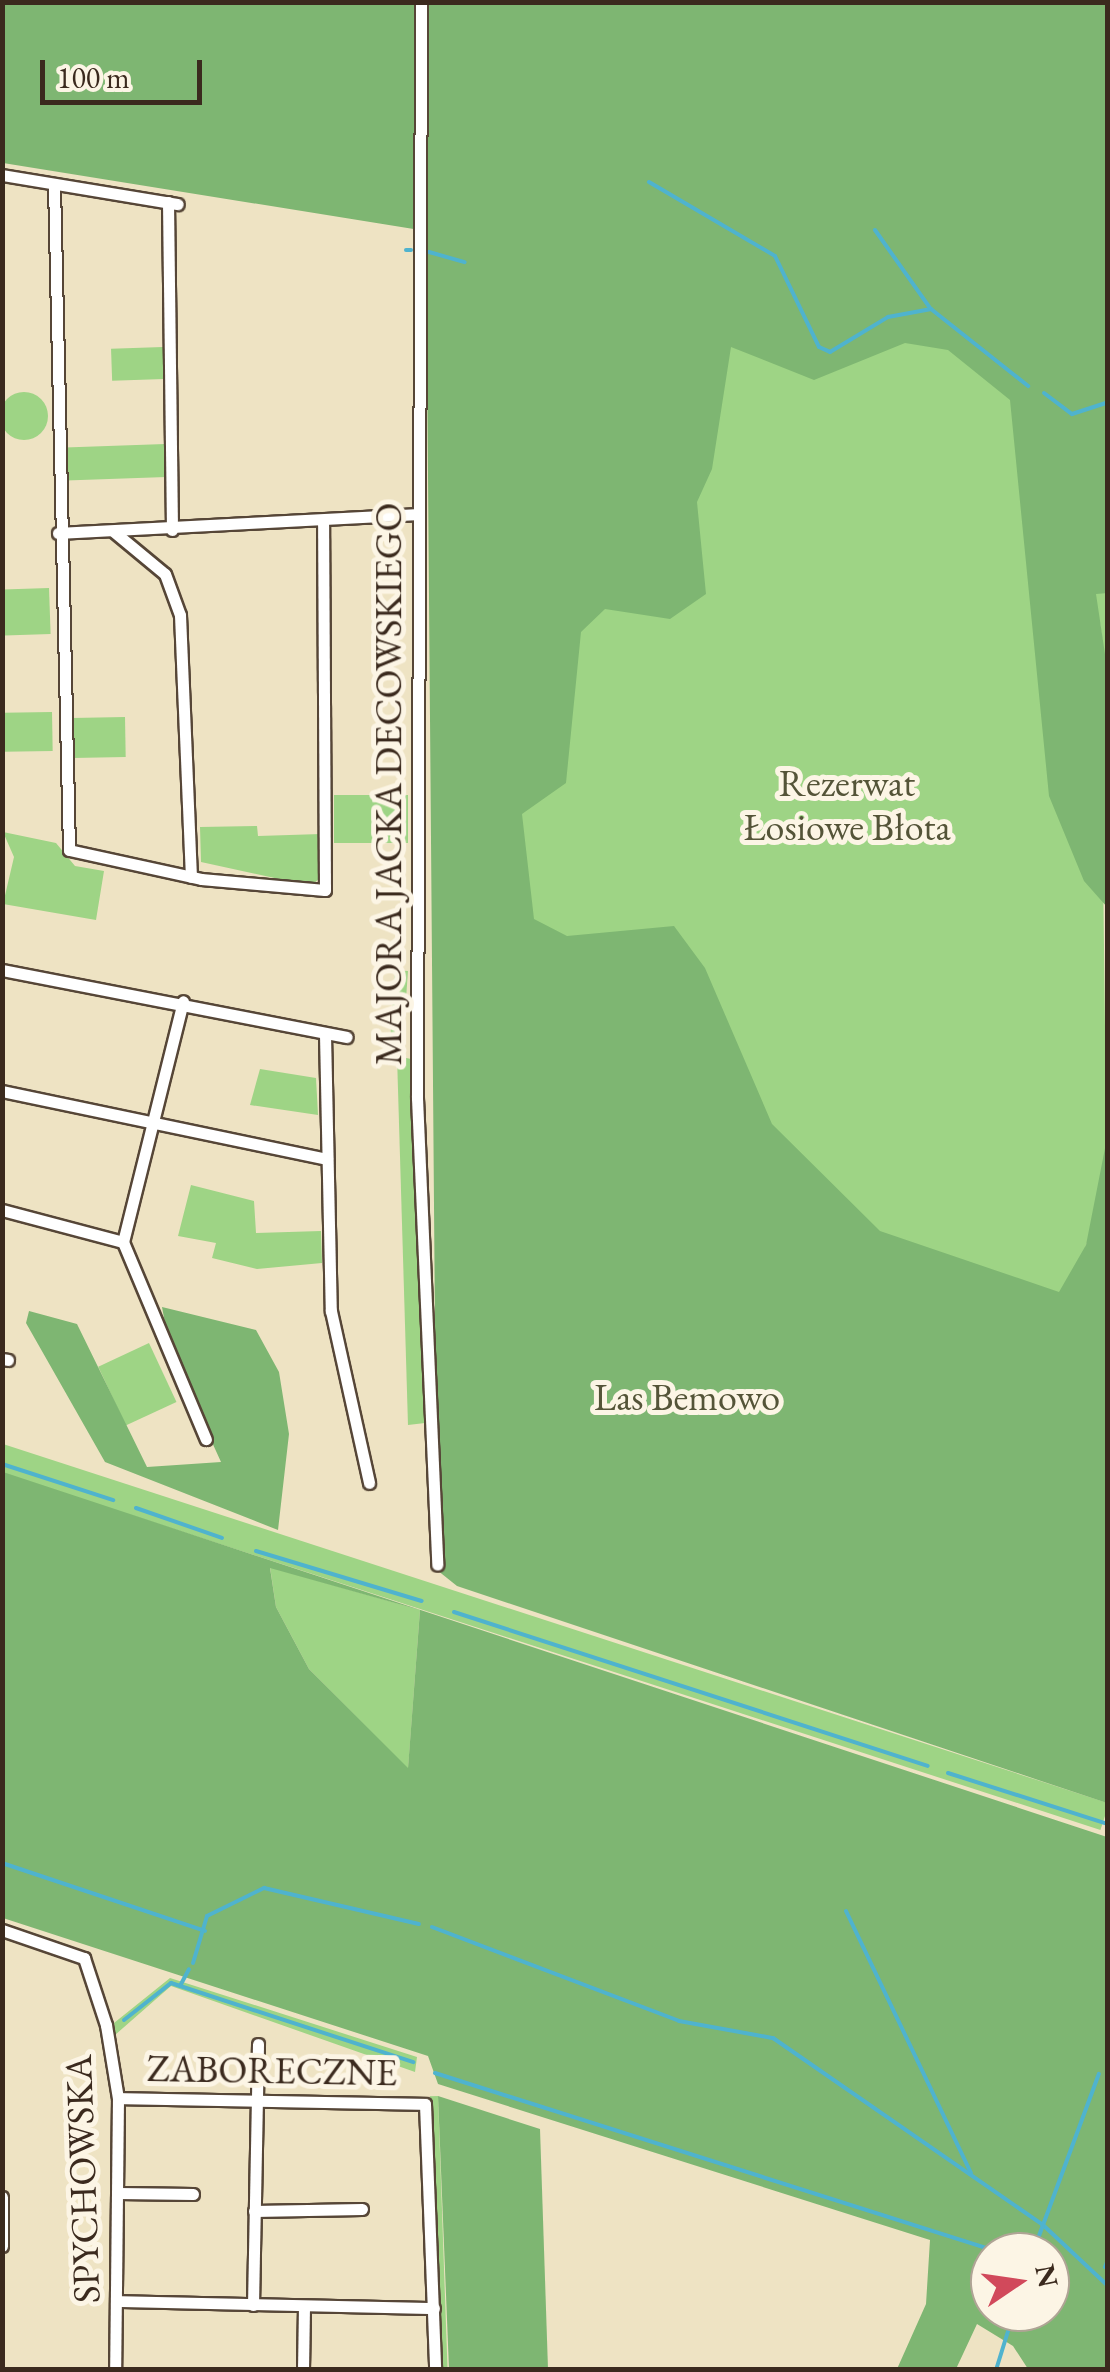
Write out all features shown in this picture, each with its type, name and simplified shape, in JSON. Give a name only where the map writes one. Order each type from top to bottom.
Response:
[{"type":"street","name":"MAJORA JACKA DECOWSKIEGO","points":[[421,2],[417,1098],[437,1565]]},
{"type":"street","points":[[2,175],[173,203],[172,530]]},
{"type":"street","points":[[54,184],[66,840],[88,859],[192,877],[325,890],[322,522]]},
{"type":"street","points":[[58,533],[419,514]]},
{"type":"street","points":[[113,532],[165,574],[180,615],[192,877]]},
{"type":"street","points":[[2,970],[347,1036]]},
{"type":"street","points":[[183,1002],[123,1242],[206,1439]]},
{"type":"street","points":[[325,1034],[332,1319],[369,1483]]},
{"type":"street","points":[[2,1090],[150,1129],[327,1160]]},
{"type":"street","points":[[3,1211],[123,1242]]},
{"type":"street","name":"SPYCHOWSKA","points":[[2,1930],[84,1958],[95,1983],[118,2098],[115,2370]]},
{"type":"street","points":[[253,2305],[258,2044]]},
{"type":"street","name":"ZABORECZNE","points":[[118,2098],[425,2104],[434,2308]]},
{"type":"street","points":[[118,2193],[193,2194]]},
{"type":"street","points":[[2,2197],[2,2246]]},
{"type":"street","points":[[254,2210],[362,2209]]},
{"type":"street","points":[[116,2301],[434,2308],[435,2370]]},
{"type":"street","points":[[303,2370],[304,2307]]},
{"type":"green space","name":"Las Bemowo","points":[[2,3],[1107,3],[1108,593],[1096,594],[1108,674],[1107,907],[1084,881],[1049,796],[1010,400],[948,350],[905,343],[814,380],[731,347],[712,469],[697,502],[706,594],[670,619],[605,609],[581,632],[566,783],[522,814],[534,919],[567,936],[674,926],[705,968],[772,1124],[880,1231],[1059,1292],[1086,1245],[1107,1138],[1107,1803],[457,1586],[437,1570],[426,231],[3,163]]},
{"type":"green space","name":"Rezerwat Łosiowe Błota","points":[[919,326],[1107,416],[1107,674],[1100,623],[1107,1188],[1067,1297],[873,1240],[517,966],[518,808],[578,599],[687,497],[724,336]]},
{"type":"green space","points":[[163,347],[164,379],[112,381],[111,349]]},
{"type":"green space","points":[[24,392],[41,399],[48,416],[41,433],[24,440],[7,433],[0,416],[7,399]]},
{"type":"green space","points":[[165,444],[166,477],[66,480],[65,447]]},
{"type":"green space","points":[[49,588],[51,634],[5,636],[3,590]]},
{"type":"green space","points":[[52,712],[53,751],[4,752],[3,713]]},
{"type":"green space","points":[[125,717],[126,757],[73,758],[72,718]]},
{"type":"green space","points":[[334,795],[408,795],[408,843],[334,843]]},
{"type":"green space","points":[[257,826],[258,836],[321,834],[322,876],[311,886],[201,862],[200,827]]},
{"type":"green space","points":[[3,832],[56,843],[75,866],[104,871],[96,920],[3,904],[14,857]]},
{"type":"green space","points":[[395,970],[408,971],[402,1050],[389,1049]]},
{"type":"green space","points":[[397,1056],[411,1059],[424,1382],[425,1423],[408,1425]]},
{"type":"green space","points":[[260,1069],[316,1078],[318,1115],[250,1105]]},
{"type":"green space","points":[[191,1185],[254,1201],[256,1233],[321,1231],[322,1263],[257,1269],[212,1258],[216,1243],[178,1236]]},
{"type":"green space","points":[[162,1307],[256,1330],[279,1372],[289,1434],[278,1530],[105,1462],[26,1323],[29,1311],[77,1324],[147,1467],[221,1462],[170,1350]]},
{"type":"green space","points":[[149,1343],[176,1402],[126,1426],[98,1367]]},
{"type":"green space","points":[[3,1444],[1108,1803],[1100,1830],[2,1473]]},
{"type":"green space","points":[[3,1472],[1107,1837],[1107,2369],[1028,2369],[1013,2346],[990,2332],[1070,2332],[1070,2232],[970,2232],[970,2332],[973,2332],[956,2369],[897,2369],[926,2304],[930,2240],[438,2084],[428,2056],[3,1918]],"holes":[[[270,1568],[420,1610],[408,1768],[309,1669],[276,1607]]]},
{"type":"green space","points":[[270,1567],[420,1610],[408,1769],[309,1669],[276,1607]]},
{"type":"green space","points":[[170,1978],[417,2057],[415,2072],[171,1986],[115,2035],[114,2023]]},
{"type":"green space","points":[[430,2096],[438,2096],[448,2369],[440,2369]]},
{"type":"green space","points":[[438,2096],[540,2129],[548,2369],[449,2369]]},
{"type":"waterway","points":[[649,182],[775,256],[819,347],[830,352],[888,317],[931,309],[1028,386]]},
{"type":"waterway","points":[[875,230],[930,308]]},
{"type":"waterway","points":[[406,250],[411,250]]},
{"type":"waterway","points":[[429,252],[465,262]]},
{"type":"waterway","points":[[1044,393],[1072,414],[1108,402]]},
{"type":"waterway","points":[[2,1464],[113,1500]]},
{"type":"waterway","points":[[136,1508],[222,1538]]},
{"type":"waterway","points":[[256,1551],[422,1601]]},
{"type":"waterway","points":[[454,1612],[928,1766]]},
{"type":"waterway","points":[[948,1773],[1108,1824]]},
{"type":"waterway","points":[[2,1863],[205,1931]]},
{"type":"waterway","points":[[193,1963],[207,1916],[264,1888],[419,1924]]},
{"type":"waterway","points":[[846,1911],[971,2173]]},
{"type":"waterway","points":[[432,1927],[679,2021],[773,2038],[1042,2224],[1108,2286]]},
{"type":"waterway","points":[[180,1986],[189,1969]]},
{"type":"waterway","points":[[124,2020],[171,1983],[413,2062]]},
{"type":"waterway","points":[[435,2073],[970,2243]]},
{"type":"waterway","points":[[1040,2232],[1099,2074]]},
{"type":"waterway","points":[[1105,2267],[1108,2260]]},
{"type":"waterway","points":[[996,2370],[1008,2332]]}]
